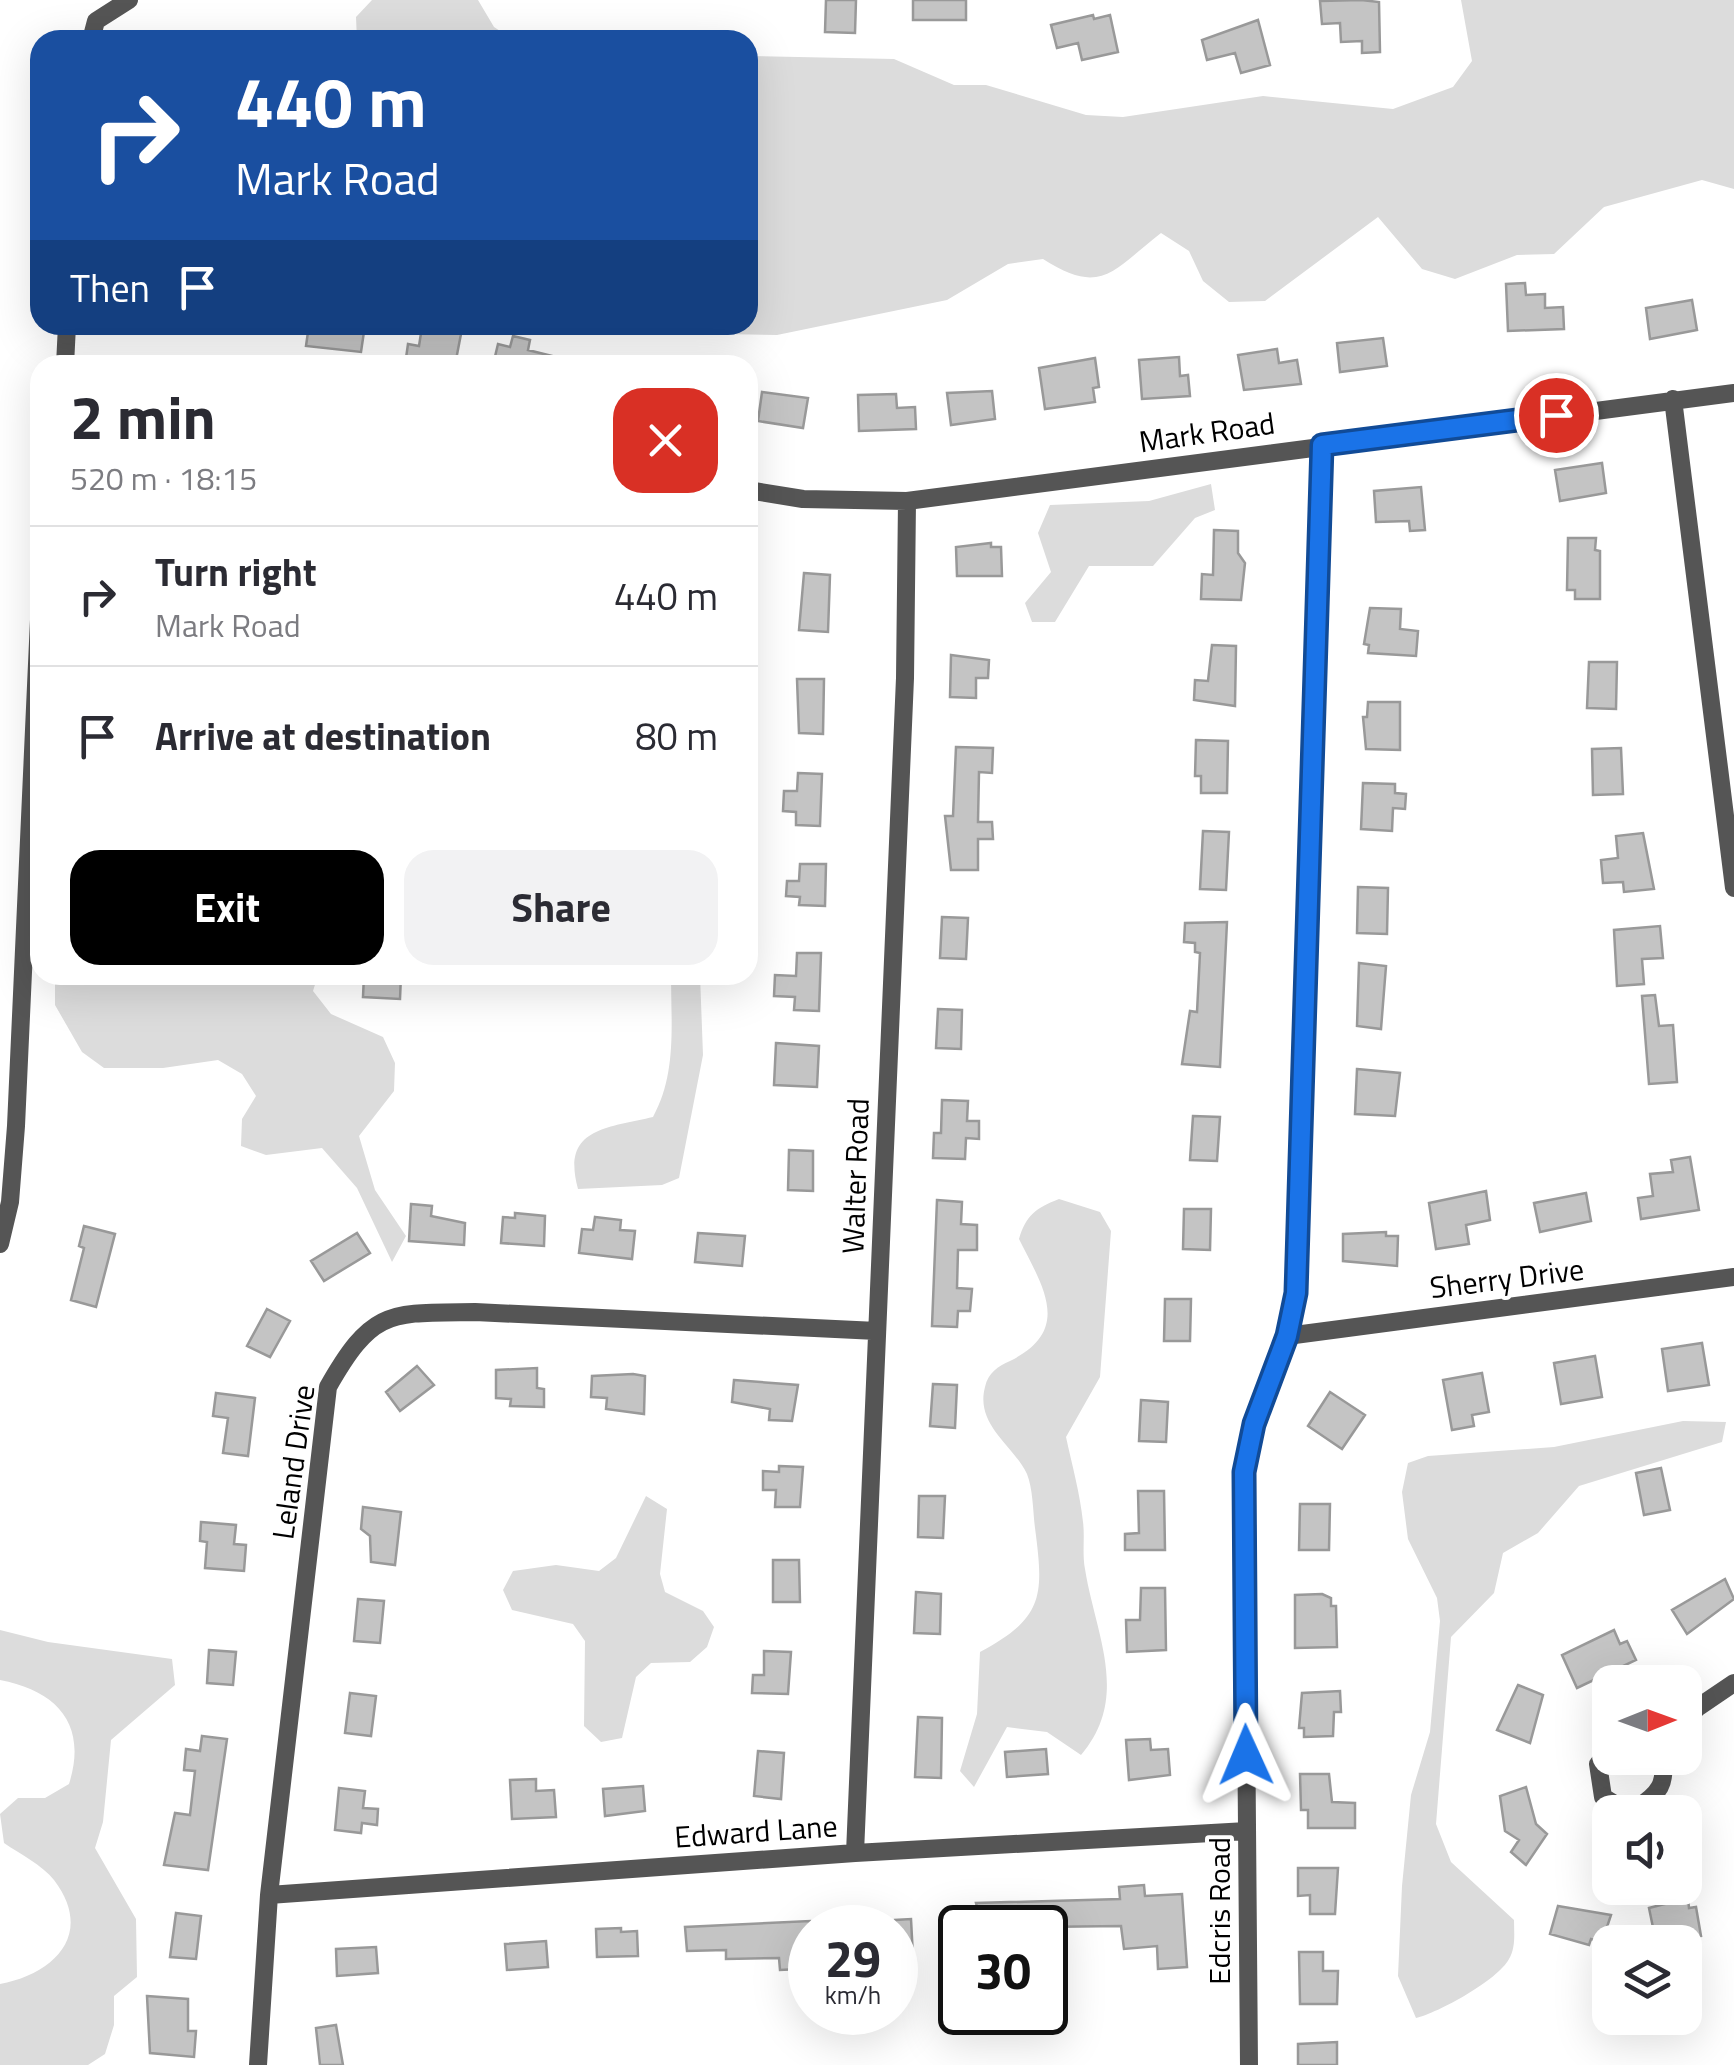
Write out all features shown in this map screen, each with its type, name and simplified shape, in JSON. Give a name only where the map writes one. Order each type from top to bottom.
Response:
[{"type":"street","points":[[94,30],[96,21],[128,0]]},
{"type":"street","name":"Mark Road","points":[[758,492],[803,500],[907,501],[1734,392]]},
{"type":"street","points":[[1673,400],[1734,888]]},
{"type":"street","name":"Edcris Road","points":[[1249,2065],[1244,1472],[1254,1424],[1287,1336],[1296,1293],[1322,445]]},
{"type":"street","name":"Walter Road","points":[[855,1852],[905,678],[907,501]]},
{"type":"street","points":[[0,1244],[10,1202],[17,1106],[30,819]]},
{"type":"street","name":"Sherry Drive","points":[[1287,1336],[1734,1277]]},
{"type":"street","name":"Leland Drive","points":[[258,2065],[269,1895],[328,1386],[350,1347],[376,1321],[412,1312],[877,1332]]},
{"type":"street","points":[[1702,1705],[1734,1683]]},
{"type":"street","points":[[1600,1775],[1603,1796],[1616,1805],[1637,1808],[1655,1796],[1665,1775]]},
{"type":"street","name":"Edward Lane","points":[[269,1895],[855,1852],[1247,1831]]},
{"type":"shaded area","points":[[372,0],[478,0],[499,30],[357,30],[356,17]]},
{"type":"shaded area","points":[[1461,0],[1734,0],[1734,189],[1702,180],[1604,207],[1554,254],[1517,255],[1455,279],[1422,269],[1378,217],[1265,301],[1229,302],[1203,281],[1189,251],[1161,233],[1106,274],[1080,276],[1043,259],[1008,264],[947,300],[777,335],[758,335],[758,56],[894,59],[954,85],[986,85],[1086,115],[1123,117],[1263,96],[1393,109],[1453,87],[1472,61]]},
{"type":"shaded area","points":[[1211,484],[1215,510],[1195,518],[1153,566],[1089,566],[1055,622],[1032,622],[1025,603],[1051,572],[1038,533],[1050,505],[1149,501]]},
{"type":"shaded area","points":[[55,985],[315,985],[313,991],[331,1014],[383,1037],[395,1063],[394,1091],[359,1136],[375,1190],[406,1236],[392,1262],[357,1188],[322,1148],[266,1155],[241,1146],[242,1119],[256,1096],[242,1074],[218,1060],[163,1068],[104,1068],[82,1052],[55,1005]]},
{"type":"shaded area","points":[[671,985],[700,985],[703,1055],[679,1178],[662,1185],[578,1189],[574,1169],[582,1142],[605,1129],[653,1117],[666,1084],[671,1048]]},
{"type":"shaded area","points":[[1059,1199],[1100,1212],[1111,1231],[1100,1377],[1066,1437],[1082,1511],[1085,1569],[1106,1664],[1104,1710],[1096,1733],[1081,1755],[1047,1732],[1007,1727],[974,1787],[960,1771],[977,1714],[980,1652],[1028,1616],[1035,1603],[1039,1571],[1029,1480],[1021,1463],[990,1424],[983,1400],[988,1378],[1001,1365],[1029,1349],[1041,1336],[1047,1321],[1043,1291],[1019,1239],[1033,1213]]},
{"type":"shaded area","points":[[1683,1421],[1726,1422],[1722,1442],[1579,1486],[1538,1533],[1503,1553],[1494,1593],[1451,1637],[1436,1824],[1451,1862],[1514,1920],[1514,1940],[1509,1959],[1481,1986],[1416,2018],[1398,1976],[1402,1886],[1411,1795],[1430,1732],[1440,1621],[1437,1598],[1408,1539],[1402,1492],[1408,1463],[1428,1456],[1554,1447]]},
{"type":"shaded area","points":[[646,1496],[667,1509],[660,1574],[665,1592],[703,1611],[714,1627],[707,1647],[690,1662],[651,1663],[636,1677],[622,1738],[601,1742],[584,1726],[585,1641],[573,1624],[512,1610],[503,1590],[513,1571],[556,1565],[599,1571],[616,1558]]},
{"type":"shaded area","points":[[0,1630],[48,1642],[172,1659],[175,1685],[111,1740],[103,1822],[95,1848],[136,1919],[137,1977],[114,1996],[114,2025],[105,2054],[88,2065],[0,2065],[0,1984],[20,1979],[52,1961],[63,1949],[70,1918],[66,1900],[54,1880],[4,1843],[0,1814],[18,1798],[45,1798],[69,1784],[74,1744],[71,1728],[52,1702],[38,1692],[0,1680]]},
{"type":"building","points":[[826,0],[856,0],[855,33],[825,32]]},
{"type":"building","points":[[913,0],[966,0],[966,20],[913,20]]},
{"type":"building","points":[[1320,1],[1379,2],[1380,52],[1362,53],[1362,41],[1341,42],[1340,23],[1322,24]]},
{"type":"building","points":[[1093,15],[1094,19],[1110,15],[1118,52],[1082,60],[1078,43],[1057,48],[1051,25]]},
{"type":"building","points":[[1258,20],[1270,65],[1241,73],[1235,53],[1207,60],[1202,40]]},
{"type":"building","points":[[1525,283],[1526,295],[1545,294],[1545,308],[1563,307],[1564,329],[1508,331],[1506,284]]},
{"type":"building","points":[[1692,300],[1697,330],[1650,339],[1646,308]]},
{"type":"building","points":[[308,335],[364,335],[361,352],[306,346]]},
{"type":"building","points":[[421,335],[461,335],[457,355],[406,355],[408,344],[419,346]]},
{"type":"building","points":[[513,336],[530,340],[528,350],[548,355],[495,355],[498,344],[510,347]]},
{"type":"building","points":[[1383,338],[1387,366],[1340,372],[1337,343]]},
{"type":"building","points":[[1277,349],[1279,363],[1297,360],[1301,384],[1244,390],[1238,355]]},
{"type":"building","points":[[1179,357],[1180,376],[1188,375],[1190,396],[1142,399],[1139,360]]},
{"type":"building","points":[[1095,358],[1099,387],[1093,388],[1095,402],[1045,409],[1039,368]]},
{"type":"building","points":[[992,391],[995,419],[951,425],[947,393]]},
{"type":"building","points":[[762,392],[808,398],[803,428],[758,421]]},
{"type":"building","points":[[896,394],[897,408],[915,407],[916,429],[859,431],[858,395]]},
{"type":"building","points":[[1602,463],[1606,493],[1560,501],[1555,470]]},
{"type":"building","points":[[1421,487],[1425,530],[1410,531],[1409,521],[1376,522],[1374,491]]},
{"type":"building","points":[[1214,530],[1238,531],[1238,553],[1245,563],[1241,600],[1201,599],[1202,574],[1213,575]]},
{"type":"building","points":[[1568,538],[1596,538],[1595,550],[1600,551],[1600,599],[1575,599],[1575,590],[1567,590]]},
{"type":"building","points":[[991,543],[991,547],[1001,547],[1002,576],[957,576],[956,547]]},
{"type":"building","points":[[804,573],[830,575],[828,632],[799,630]]},
{"type":"building","points":[[1370,608],[1401,609],[1400,629],[1418,631],[1416,656],[1368,653],[1369,645],[1364,644]]},
{"type":"building","points":[[1212,645],[1236,646],[1235,706],[1194,700],[1195,680],[1208,681]]},
{"type":"building","points":[[951,655],[989,660],[988,678],[976,678],[976,698],[950,697]]},
{"type":"building","points":[[1589,662],[1617,662],[1616,709],[1587,708]]},
{"type":"building","points":[[797,679],[824,679],[823,734],[799,733]]},
{"type":"building","points":[[1368,702],[1400,702],[1400,750],[1366,749],[1363,717],[1367,717]]},
{"type":"building","points":[[1196,740],[1228,741],[1227,793],[1201,793],[1201,776],[1195,776]]},
{"type":"building","points":[[956,747],[993,748],[992,773],[979,772],[978,822],[992,822],[993,839],[978,839],[978,870],[951,870],[945,816],[953,816]]},
{"type":"building","points":[[1621,748],[1623,794],[1593,795],[1592,749]]},
{"type":"building","points":[[798,773],[822,774],[820,826],[796,825],[796,812],[783,811],[784,791],[797,791]]},
{"type":"building","points":[[1363,783],[1395,784],[1395,793],[1406,794],[1405,809],[1393,808],[1392,831],[1361,829]]},
{"type":"building","points":[[1203,831],[1229,832],[1226,890],[1200,889]]},
{"type":"building","points":[[1643,833],[1654,889],[1624,892],[1623,882],[1603,883],[1601,860],[1618,858],[1616,836]]},
{"type":"building","points":[[800,864],[826,864],[825,906],[799,905],[800,897],[786,896],[787,881],[799,881]]},
{"type":"building","points":[[1358,887],[1388,888],[1387,934],[1357,933]]},
{"type":"building","points":[[942,917],[968,918],[966,959],[940,958]]},
{"type":"building","points":[[1227,922],[1220,1067],[1182,1064],[1190,1011],[1197,1012],[1200,953],[1195,952],[1195,943],[1184,942],[1185,923]]},
{"type":"building","points":[[1660,926],[1663,958],[1642,959],[1644,984],[1617,986],[1614,930]]},
{"type":"building","points":[[797,953],[821,953],[819,1011],[794,1010],[795,997],[774,996],[775,975],[796,976]]},
{"type":"building","points":[[1359,963],[1386,966],[1381,1029],[1357,1026]]},
{"type":"building","points":[[364,985],[401,985],[400,999],[363,997]]},
{"type":"building","points":[[1655,995],[1659,1026],[1673,1025],[1677,1082],[1649,1084],[1642,996]]},
{"type":"building","points":[[938,1009],[962,1010],[961,1049],[936,1048]]},
{"type":"building","points":[[776,1043],[819,1046],[817,1087],[774,1085]]},
{"type":"building","points":[[1357,1069],[1400,1073],[1395,1116],[1355,1114]]},
{"type":"building","points":[[942,1100],[968,1101],[967,1121],[979,1121],[979,1139],[966,1138],[965,1159],[933,1158],[934,1133],[941,1133]]},
{"type":"building","points":[[1193,1116],[1220,1117],[1217,1161],[1190,1160]]},
{"type":"building","points":[[789,1150],[813,1151],[813,1191],[788,1190]]},
{"type":"building","points":[[1690,1157],[1699,1210],[1641,1219],[1638,1198],[1653,1196],[1650,1174],[1673,1172],[1671,1160]]},
{"type":"building","points":[[1486,1191],[1490,1220],[1466,1225],[1469,1244],[1436,1249],[1429,1203]]},
{"type":"building","points":[[1586,1193],[1591,1221],[1540,1232],[1534,1203]]},
{"type":"building","points":[[937,1200],[962,1202],[961,1224],[977,1225],[977,1250],[958,1250],[957,1288],[972,1289],[970,1311],[958,1311],[957,1327],[932,1326]]},
{"type":"building","points":[[411,1204],[432,1206],[431,1216],[465,1223],[464,1245],[409,1241]]},
{"type":"building","points":[[1184,1209],[1211,1209],[1210,1250],[1183,1249]]},
{"type":"building","points":[[515,1213],[545,1216],[544,1246],[501,1243],[503,1217],[515,1218]]},
{"type":"building","points":[[595,1217],[621,1220],[620,1230],[635,1231],[632,1259],[579,1253],[582,1229],[593,1230]]},
{"type":"building","points":[[84,1226],[115,1234],[96,1307],[71,1300],[84,1248],[79,1246]]},
{"type":"building","points":[[1386,1232],[1386,1236],[1398,1236],[1397,1266],[1343,1261],[1343,1234]]},
{"type":"building","points":[[357,1233],[370,1253],[324,1281],[311,1261]]},
{"type":"building","points":[[698,1233],[745,1236],[742,1266],[695,1262]]},
{"type":"building","points":[[1165,1299],[1191,1299],[1190,1341],[1164,1341]]},
{"type":"building","points":[[267,1309],[290,1321],[270,1357],[247,1346]]},
{"type":"building","points":[[1702,1343],[1709,1385],[1668,1391],[1662,1349]]},
{"type":"building","points":[[1595,1356],[1602,1397],[1561,1404],[1554,1363]]},
{"type":"building","points":[[417,1366],[434,1385],[400,1411],[386,1392]]},
{"type":"building","points":[[537,1368],[537,1388],[544,1389],[544,1407],[510,1406],[511,1399],[496,1398],[496,1370]]},
{"type":"building","points":[[1482,1373],[1489,1412],[1472,1415],[1474,1426],[1452,1430],[1443,1380]]},
{"type":"building","points":[[592,1376],[645,1376],[644,1414],[606,1409],[607,1398],[591,1397]]},
{"type":"building","points":[[734,1380],[798,1385],[792,1421],[769,1420],[770,1409],[732,1402]]},
{"type":"building","points":[[933,1384],[957,1385],[955,1428],[930,1426]]},
{"type":"building","points":[[1330,1392],[1365,1415],[1342,1449],[1308,1426]]},
{"type":"building","points":[[216,1393],[255,1398],[248,1456],[223,1453],[228,1418],[213,1416]]},
{"type":"building","points":[[1141,1400],[1168,1402],[1166,1442],[1139,1441]]},
{"type":"building","points":[[779,1466],[803,1467],[800,1507],[775,1507],[776,1490],[763,1490],[763,1471],[779,1472]]},
{"type":"building","points":[[1661,1468],[1670,1510],[1644,1515],[1636,1473]]},
{"type":"building","points":[[1138,1491],[1164,1491],[1165,1550],[1125,1550],[1125,1534],[1139,1533]]},
{"type":"building","points":[[919,1496],[945,1496],[943,1538],[918,1537]]},
{"type":"building","points":[[1300,1504],[1330,1504],[1329,1550],[1299,1550]]},
{"type":"building","points":[[363,1507],[401,1512],[395,1565],[371,1562],[370,1536],[361,1529]]},
{"type":"building","points":[[201,1522],[236,1525],[234,1544],[246,1545],[244,1571],[205,1568],[207,1542],[200,1541]]},
{"type":"building","points":[[773,1560],[799,1560],[800,1602],[773,1602]]},
{"type":"building","points":[[1725,1579],[1734,1599],[1687,1634],[1672,1610]]},
{"type":"building","points":[[1141,1588],[1165,1588],[1166,1650],[1127,1652],[1126,1620],[1140,1620]]},
{"type":"building","points":[[916,1592],[941,1594],[940,1634],[914,1633]]},
{"type":"building","points":[[1322,1594],[1331,1598],[1331,1606],[1336,1606],[1337,1647],[1295,1648],[1295,1595]]},
{"type":"building","points":[[358,1599],[384,1601],[380,1643],[354,1641]]},
{"type":"building","points":[[1614,1630],[1620,1644],[1627,1641],[1636,1660],[1625,1665],[1592,1665],[1592,1681],[1577,1688],[1562,1655]]},
{"type":"building","points":[[209,1650],[236,1652],[233,1685],[207,1683]]},
{"type":"building","points":[[764,1651],[791,1652],[788,1694],[752,1693],[753,1675],[764,1675]]},
{"type":"building","points":[[1518,1685],[1543,1695],[1530,1743],[1497,1730]]},
{"type":"building","points":[[1340,1691],[1341,1712],[1334,1712],[1333,1736],[1304,1737],[1304,1728],[1299,1728],[1302,1693]]},
{"type":"building","points":[[350,1693],[376,1696],[371,1736],[345,1733]]},
{"type":"building","points":[[918,1717],[942,1718],[941,1778],[915,1777]]},
{"type":"building","points":[[202,1736],[227,1739],[208,1870],[164,1865],[175,1813],[190,1815],[195,1771],[184,1770],[186,1749],[200,1751]]},
{"type":"building","points":[[1150,1739],[1151,1750],[1168,1749],[1170,1775],[1129,1780],[1126,1740]]},
{"type":"building","points":[[1046,1749],[1048,1774],[1007,1777],[1005,1752]]},
{"type":"building","points":[[758,1751],[784,1753],[781,1799],[754,1796]]},
{"type":"building","points":[[1300,1774],[1329,1774],[1332,1802],[1355,1803],[1355,1828],[1308,1828],[1308,1810],[1301,1810]]},
{"type":"building","points":[[536,1779],[536,1791],[554,1790],[556,1817],[512,1819],[510,1780]]},
{"type":"building","points":[[643,1786],[645,1811],[605,1816],[603,1789]]},
{"type":"building","points":[[1526,1787],[1536,1824],[1547,1834],[1526,1865],[1511,1852],[1519,1840],[1505,1831],[1500,1796]]},
{"type":"building","points":[[339,1788],[365,1791],[363,1808],[378,1809],[377,1825],[362,1823],[361,1833],[335,1830]]},
{"type":"building","points":[[1298,1868],[1338,1868],[1335,1914],[1310,1914],[1310,1895],[1298,1896]]},
{"type":"building","points":[[1144,1885],[1145,1896],[1182,1894],[1187,1967],[1158,1969],[1157,1946],[1124,1949],[1121,1926],[1068,1927],[1068,1905],[976,1903],[1120,1899],[1119,1887]]},
{"type":"building","points":[[1558,1906],[1611,1915],[1608,1925],[1592,1925],[1589,1945],[1550,1934]]},
{"type":"building","points":[[1696,1907],[1699,1925],[1652,1925],[1649,1908]]},
{"type":"building","points":[[176,1913],[201,1916],[196,1959],[170,1957]]},
{"type":"building","points":[[788,1922],[788,1970],[780,1970],[779,1958],[726,1959],[726,1950],[687,1951],[685,1927]]},
{"type":"building","points":[[621,1928],[621,1932],[637,1931],[638,1956],[597,1957],[596,1929]]},
{"type":"building","points":[[546,1941],[548,1967],[507,1970],[505,1944]]},
{"type":"building","points":[[376,1947],[378,1973],[337,1976],[336,1949]]},
{"type":"building","points":[[1299,1952],[1323,1952],[1323,1971],[1338,1971],[1337,2004],[1300,2004]]},
{"type":"building","points":[[147,1996],[188,1999],[188,2031],[196,2031],[194,2057],[150,2053]]},
{"type":"building","points":[[336,2025],[343,2065],[320,2065],[316,2028]]},
{"type":"building","points":[[1337,2042],[1337,2065],[1298,2065],[1298,2044]]},
{"type":"route","points":[[1246,1755],[1244,1472],[1254,1424],[1287,1336],[1296,1293],[1322,445],[1556,415]]}]
